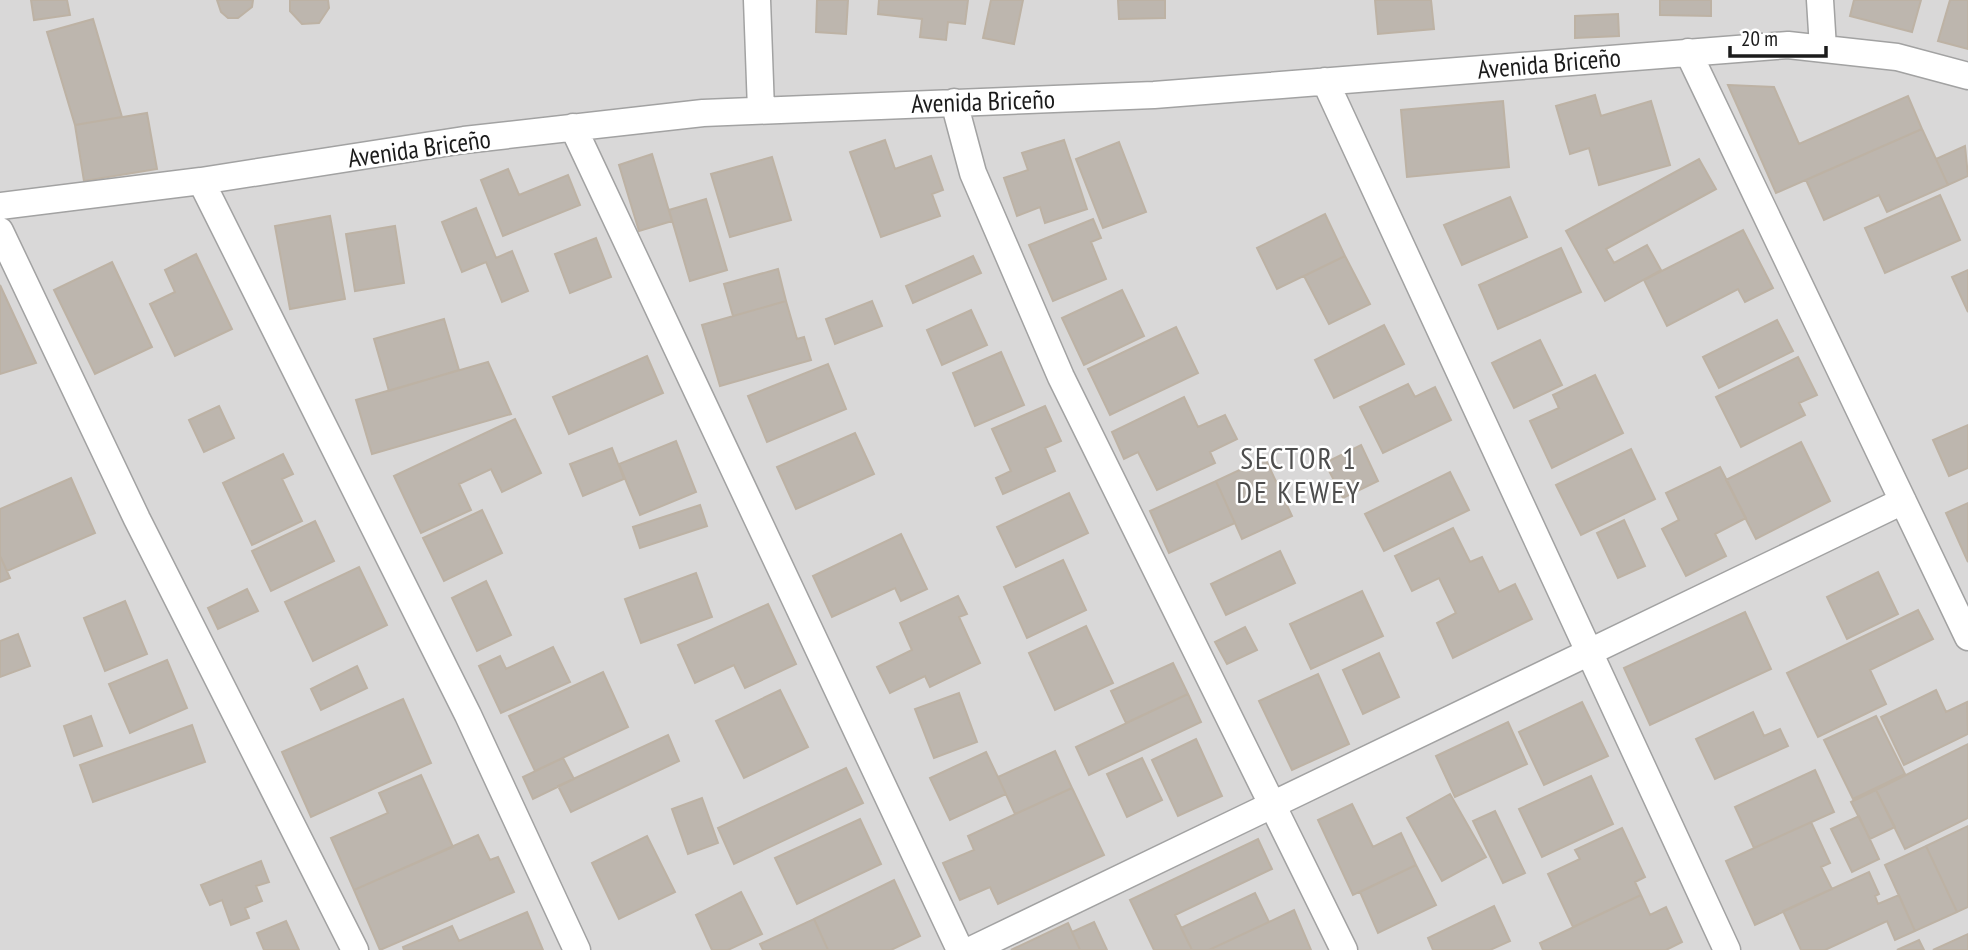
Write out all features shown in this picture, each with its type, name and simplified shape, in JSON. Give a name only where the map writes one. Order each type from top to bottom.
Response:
[{"type":"street","points":[[757,0],[761,110]]},
{"type":"street","points":[[1821,0],[1823,48]]},
{"type":"street","name":"Avenida Briceño","points":[[0,206],[201,181],[464,140],[761,110],[1154,94],[1788,45],[1897,57],[1968,76]]},
{"type":"street","points":[[1688,52],[1968,637]]},
{"type":"street","points":[[1325,81],[1727,950]]},
{"type":"street","points":[[954,102],[973,173],[1027,302],[1344,950]]},
{"type":"street","points":[[573,127],[960,950]]},
{"type":"street","points":[[201,181],[468,715],[578,950]]},
{"type":"street","points":[[0,231],[137,519],[355,950]]},
{"type":"street","points":[[971,950],[1903,501]]},
{"type":"shaded area","points":[[0,0],[1968,0],[1968,950],[0,950]]},
{"type":"building","points":[[31,0],[67,0],[70,15],[34,20]]},
{"type":"building","points":[[217,0],[253,0],[252,7],[238,18],[228,18],[221,12]]},
{"type":"building","points":[[290,0],[328,0],[329,8],[319,23],[302,24],[290,11]]},
{"type":"building","points":[[817,0],[848,0],[846,34],[816,32]]},
{"type":"building","points":[[879,0],[968,0],[965,24],[948,22],[946,40],[920,37],[922,19],[878,14]]},
{"type":"building","points":[[991,0],[1023,0],[1014,44],[983,38]]},
{"type":"building","points":[[1118,0],[1165,0],[1165,18],[1119,19]]},
{"type":"building","points":[[1375,0],[1431,0],[1434,29],[1378,34]]},
{"type":"building","points":[[1660,0],[1711,0],[1711,16],[1660,15]]},
{"type":"building","points":[[1854,0],[1921,0],[1912,32],[1850,16]]},
{"type":"building","points":[[1950,0],[1968,0],[1968,49],[1938,41]]},
{"type":"building","points":[[1618,14],[1619,36],[1575,38],[1575,16]]},
{"type":"building","points":[[93,19],[122,117],[75,125],[47,32]]},
{"type":"building","points":[[1728,85],[1774,87],[1799,144],[1908,96],[1922,129],[1776,193]]},
{"type":"building","points":[[1595,95],[1601,116],[1651,101],[1670,165],[1599,185],[1589,148],[1570,154],[1556,106]]},
{"type":"building","points":[[1503,101],[1509,167],[1407,177],[1401,110]]},
{"type":"building","points":[[147,113],[157,169],[84,181],[75,125]]},
{"type":"building","points":[[1922,129],[1948,185],[1887,212],[1879,195],[1824,220],[1806,180]]},
{"type":"building","points":[[885,140],[895,169],[931,156],[943,190],[932,194],[940,216],[881,237],[850,152]]},
{"type":"building","points":[[1064,140],[1087,209],[1045,223],[1040,207],[1017,216],[1004,178],[1028,170],[1022,153]]},
{"type":"building","points":[[1119,142],[1146,212],[1103,228],[1076,159]]},
{"type":"building","points":[[1965,146],[1968,176],[1948,185],[1936,159]]},
{"type":"building","points":[[652,154],[672,221],[639,231],[619,165]]},
{"type":"building","points":[[772,157],[791,220],[730,237],[711,174]]},
{"type":"building","points":[[1699,159],[1716,189],[1606,249],[1614,263],[1647,245],[1661,270],[1605,301],[1566,231]]},
{"type":"building","points":[[508,169],[519,195],[568,175],[580,205],[503,236],[481,180]]},
{"type":"building","points":[[1940,195],[1960,240],[1885,273],[1865,228]]},
{"type":"building","points":[[1510,197],[1527,237],[1462,265],[1444,225]]},
{"type":"building","points":[[706,199],[727,270],[690,281],[669,210]]},
{"type":"building","points":[[476,208],[496,258],[512,251],[528,291],[502,302],[486,262],[462,272],[442,222]]},
{"type":"building","points":[[1325,214],[1345,256],[1277,289],[1257,248]]},
{"type":"building","points":[[330,216],[345,299],[290,309],[275,226]]},
{"type":"building","points":[[1093,219],[1101,238],[1091,242],[1106,279],[1053,301],[1029,245]]},
{"type":"building","points":[[395,226],[404,283],[355,291],[346,234]]},
{"type":"building","points":[[1743,230],[1773,288],[1745,302],[1738,289],[1667,326],[1644,280]]},
{"type":"building","points":[[596,238],[611,277],[570,293],[555,254]]},
{"type":"building","points":[[1561,248],[1581,292],[1498,329],[1479,285]]},
{"type":"building","points":[[196,254],[232,329],[175,356],[150,304],[175,292],[165,270]]},
{"type":"building","points":[[973,256],[981,273],[913,303],[906,286]]},
{"type":"building","points":[[1345,256],[1370,304],[1329,324],[1304,276]]},
{"type":"building","points":[[112,262],[152,347],[95,374],[54,290]]},
{"type":"building","points":[[778,269],[786,301],[733,316],[724,284]]},
{"type":"building","points":[[1968,270],[1968,312],[1952,277]]},
{"type":"building","points":[[0,285],[36,363],[0,374]]},
{"type":"building","points":[[1122,290],[1144,336],[1084,365],[1062,318]]},
{"type":"building","points":[[786,301],[797,339],[804,337],[811,360],[720,386],[702,325]]},
{"type":"building","points":[[872,301],[882,326],[835,344],[826,319]]},
{"type":"building","points":[[971,310],[987,345],[942,365],[927,330]]},
{"type":"building","points":[[444,319],[459,370],[389,391],[374,339]]},
{"type":"building","points":[[1777,320],[1793,351],[1719,388],[1703,357]]},
{"type":"building","points":[[1384,325],[1404,364],[1334,398],[1315,360]]},
{"type":"building","points":[[1176,327],[1198,373],[1110,415],[1088,369]]},
{"type":"building","points":[[1540,340],[1562,385],[1514,408],[1492,363]]},
{"type":"building","points":[[1001,352],[1024,405],[975,426],[953,373]]},
{"type":"building","points":[[647,356],[663,393],[569,434],[553,397]]},
{"type":"building","points":[[1798,357],[1817,395],[1799,403],[1805,415],[1741,447],[1716,397]]},
{"type":"building","points":[[488,362],[511,414],[372,454],[356,400]]},
{"type":"building","points":[[828,364],[846,409],[767,442],[748,396]]},
{"type":"building","points":[[1595,375],[1623,433],[1552,468],[1530,421],[1559,408],[1553,395]]},
{"type":"building","points":[[1408,384],[1415,397],[1435,387],[1451,420],[1383,453],[1360,407]]},
{"type":"building","points":[[1184,397],[1198,427],[1225,415],[1237,439],[1210,452],[1215,463],[1157,490],[1138,452],[1124,459],[1112,432]]},
{"type":"building","points":[[219,406],[234,438],[204,452],[189,420]]},
{"type":"building","points":[[1045,406],[1061,441],[1045,448],[1055,471],[1003,494],[996,478],[1011,471],[992,429]]},
{"type":"building","points":[[515,419],[541,473],[502,492],[491,469],[459,484],[471,510],[421,533],[394,476]]},
{"type":"building","points":[[1968,425],[1968,468],[1949,476],[1933,440]]},
{"type":"building","points":[[855,433],[874,474],[796,509],[777,467]]},
{"type":"building","points":[[676,441],[696,492],[640,515],[619,464]]},
{"type":"building","points":[[1801,442],[1830,501],[1756,539],[1726,480]]},
{"type":"building","points":[[1361,445],[1378,481],[1343,498],[1325,463]]},
{"type":"building","points":[[612,448],[624,479],[583,496],[570,464]]},
{"type":"building","points":[[1631,449],[1655,499],[1581,535],[1556,485]]},
{"type":"building","points":[[283,454],[293,474],[282,479],[302,521],[252,545],[223,483]]},
{"type":"building","points":[[1265,458],[1292,516],[1242,539],[1216,481]]},
{"type":"building","points":[[1720,467],[1746,518],[1715,534],[1726,556],[1686,576],[1662,529],[1679,520],[1666,493]]},
{"type":"building","points":[[1450,472],[1469,510],[1384,551],[1365,514]]},
{"type":"building","points":[[71,478],[95,533],[7,571],[0,556],[0,509]]},
{"type":"building","points":[[1216,481],[1235,523],[1169,553],[1150,511]]},
{"type":"building","points":[[1069,493],[1088,533],[1016,567],[997,527]]},
{"type":"building","points":[[1968,503],[1968,562],[1946,513]]},
{"type":"building","points":[[700,505],[707,526],[640,548],[633,527]]},
{"type":"building","points":[[482,510],[502,553],[444,581],[423,538]]},
{"type":"building","points":[[1624,520],[1645,566],[1618,578],[1597,533]]},
{"type":"building","points":[[315,521],[334,561],[271,591],[252,551]]},
{"type":"building","points":[[1453,528],[1470,562],[1482,557],[1499,592],[1515,584],[1532,619],[1453,658],[1437,623],[1456,613],[1439,578],[1412,591],[1395,556]]},
{"type":"building","points":[[901,534],[927,589],[901,601],[895,588],[832,617],[813,576]]},
{"type":"building","points":[[1280,551],[1295,583],[1226,615],[1211,584]]},
{"type":"building","points":[[0,556],[10,578],[0,582]]},
{"type":"building","points":[[1063,560],[1086,610],[1027,638],[1004,587]]},
{"type":"building","points":[[359,567],[387,625],[313,661],[285,602]]},
{"type":"building","points":[[1878,572],[1898,614],[1847,639],[1827,597]]},
{"type":"building","points":[[696,573],[712,617],[641,643],[625,599]]},
{"type":"building","points":[[486,581],[511,635],[477,651],[452,598]]},
{"type":"building","points":[[247,589],[258,611],[218,629],[208,608]]},
{"type":"building","points":[[1362,591],[1383,636],[1311,669],[1290,624]]},
{"type":"building","points":[[958,596],[967,614],[959,617],[980,663],[930,687],[925,676],[890,693],[877,667],[912,650],[900,623]]},
{"type":"building","points":[[125,601],[147,654],[105,671],[84,618]]},
{"type":"building","points":[[768,604],[796,664],[745,688],[734,665],[695,683],[678,645]]},
{"type":"building","points":[[1918,610],[1933,639],[1870,670],[1886,704],[1818,737],[1787,673]]},
{"type":"building","points":[[1745,612],[1771,669],[1650,725],[1624,668]]},
{"type":"building","points":[[1086,626],[1113,683],[1055,710],[1029,653]]},
{"type":"building","points":[[1245,627],[1257,650],[1227,664],[1215,642]]},
{"type":"building","points":[[18,634],[30,666],[0,677],[0,641]]},
{"type":"building","points":[[553,647],[570,682],[501,713],[479,666],[500,656],[506,669]]},
{"type":"building","points":[[1379,653],[1399,697],[1363,714],[1343,670]]},
{"type":"building","points":[[167,660],[187,708],[130,733],[109,684]]},
{"type":"building","points":[[1173,663],[1188,694],[1126,723],[1111,691]]},
{"type":"building","points":[[357,666],[367,688],[321,710],[311,689]]},
{"type":"building","points":[[603,672],[628,727],[535,771],[509,716]]},
{"type":"building","points":[[1318,674],[1349,744],[1292,770],[1259,701]]},
{"type":"building","points":[[780,690],[808,747],[744,778],[716,721]]},
{"type":"building","points":[[1936,690],[1946,712],[1967,702],[1968,734],[1904,765],[1881,717]]},
{"type":"building","points":[[959,693],[977,742],[934,758],[915,709]]},
{"type":"building","points":[[1188,694],[1201,722],[1089,775],[1076,747]]},
{"type":"building","points":[[403,699],[431,763],[311,817],[282,752]]},
{"type":"building","points":[[1582,702],[1608,756],[1544,785],[1519,732]]},
{"type":"building","points":[[1753,712],[1764,736],[1780,729],[1788,746],[1715,779],[1696,739]]},
{"type":"building","points":[[91,716],[102,746],[74,756],[64,726]]},
{"type":"building","points":[[1876,716],[1905,774],[1853,799],[1824,740]]},
{"type":"building","points":[[1508,722],[1527,764],[1455,797],[1436,756]]},
{"type":"building","points":[[192,725],[205,762],[93,802],[80,765]]},
{"type":"building","points":[[668,735],[679,761],[571,812],[558,786]]},
{"type":"building","points":[[1196,739],[1222,796],[1178,816],[1152,760]]},
{"type":"building","points":[[1968,744],[1968,818],[1905,849],[1876,790]]},
{"type":"building","points":[[1055,751],[1072,788],[1015,814],[998,777]]},
{"type":"building","points":[[986,752],[1006,794],[950,820],[930,778]]},
{"type":"building","points":[[563,758],[574,779],[533,799],[523,777]]},
{"type":"building","points":[[1142,758],[1162,800],[1127,817],[1107,774]]},
{"type":"building","points":[[846,768],[863,803],[734,864],[718,828]]},
{"type":"building","points":[[1815,770],[1834,812],[1754,848],[1735,807]]},
{"type":"building","points":[[421,775],[453,847],[354,890],[331,838],[388,813],[379,793]]},
{"type":"building","points":[[1591,776],[1613,824],[1542,857],[1519,809]]},
{"type":"building","points":[[1072,788],[1104,855],[998,904],[990,887],[960,900],[943,863],[974,850],[968,836]]},
{"type":"building","points":[[1876,790],[1895,827],[1870,839],[1851,802]]},
{"type":"building","points":[[1450,794],[1486,857],[1442,881],[1407,818]]},
{"type":"building","points":[[702,798],[718,843],[688,854],[672,809]]},
{"type":"building","points":[[1352,804],[1373,847],[1401,833],[1416,865],[1353,895],[1318,820]]},
{"type":"building","points":[[1495,811],[1525,873],[1503,883],[1473,821]]},
{"type":"building","points":[[1859,816],[1879,859],[1852,872],[1831,829]]},
{"type":"building","points":[[860,819],[881,864],[797,904],[775,858]]},
{"type":"building","points":[[1811,822],[1830,863],[1821,867],[1832,889],[1755,925],[1726,861]]},
{"type":"building","points":[[1968,826],[1968,907],[1957,912],[1926,846]]},
{"type":"building","points":[[1622,828],[1645,877],[1635,882],[1641,895],[1573,927],[1548,874],[1580,859],[1575,850]]},
{"type":"building","points":[[478,835],[490,860],[498,857],[514,892],[380,950],[354,890]]},
{"type":"building","points":[[647,836],[675,892],[619,919],[592,863]]},
{"type":"building","points":[[1258,839],[1272,869],[1175,915],[1192,950],[1154,950],[1130,900]]},
{"type":"building","points":[[1926,846],[1957,912],[1915,931],[1885,865]]},
{"type":"building","points":[[261,861],[269,882],[256,886],[262,901],[245,908],[249,918],[231,925],[222,900],[210,905],[201,885]]},
{"type":"building","points":[[1416,865],[1436,905],[1378,933],[1360,892]]},
{"type":"building","points":[[1869,872],[1879,894],[1875,896],[1878,904],[1899,895],[1915,931],[1895,940],[1887,921],[1825,950],[1801,950],[1783,911]]},
{"type":"building","points":[[894,880],[920,936],[891,950],[828,950],[814,919]]},
{"type":"building","points":[[741,892],[762,934],[728,950],[712,950],[696,915]]},
{"type":"building","points":[[1255,893],[1269,922],[1209,950],[1192,950],[1181,928]]},
{"type":"building","points":[[1641,895],[1650,915],[1666,907],[1682,942],[1666,950],[1543,950],[1540,943]]},
{"type":"building","points":[[1494,906],[1510,941],[1490,950],[1433,950],[1428,938]]},
{"type":"building","points":[[1294,910],[1311,950],[1209,950],[1269,922]]},
{"type":"building","points":[[527,912],[543,950],[404,950],[403,947],[452,926],[459,941]]},
{"type":"building","points":[[814,919],[828,950],[763,950],[760,944]]},
{"type":"building","points":[[286,921],[299,950],[264,950],[257,933]]},
{"type":"building","points":[[1094,922],[1107,950],[1080,950],[1072,932]]},
{"type":"building","points":[[1068,923],[1080,950],[1011,950]]},
{"type":"building","points":[[1968,934],[1968,950],[1933,950]]},
{"type":"building","points":[[1919,940],[1924,950],[1897,950]]},
{"type":"district","name":"SECTOR 1 DE KEWEY","points":[[1299,474]]}]
